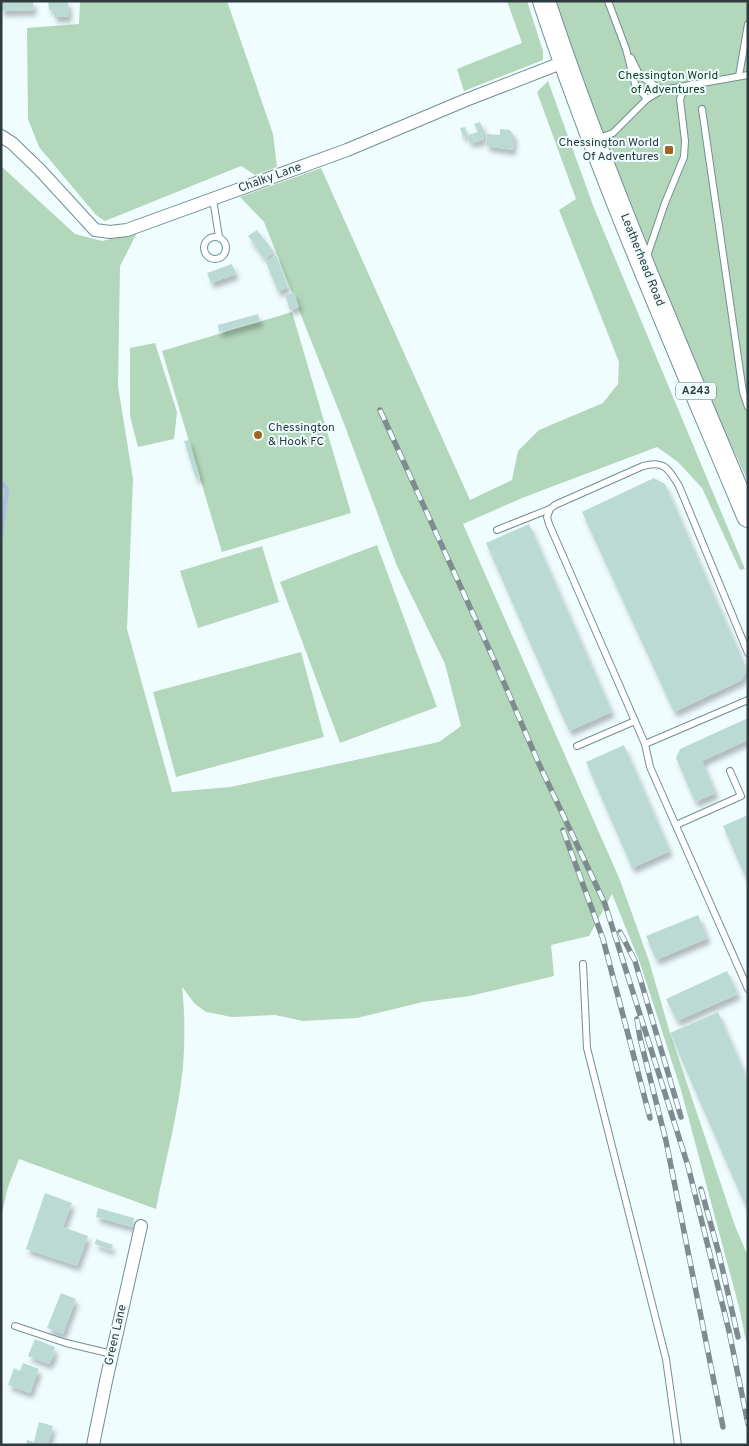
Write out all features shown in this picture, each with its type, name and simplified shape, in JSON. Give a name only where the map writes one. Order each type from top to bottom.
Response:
[{"type":"highway","name":"Leatherhead Road","points":[[544,1],[564,62],[594,141],[748,516]]},
{"type":"street","name":"Chalky Lane","points":[[1,136],[12,143],[34,165],[95,230],[110,232],[126,230],[347,150],[466,100],[564,62]]},
{"type":"street","name":"Green Lane","points":[[93,1445],[141,1226]]},
{"type":"lane","points":[[608,1],[626,49],[640,76],[662,90]]},
{"type":"lane","points":[[739,76],[748,24]]},
{"type":"lane","points":[[626,49],[634,84],[647,99]]},
{"type":"lane","points":[[594,141],[613,133],[647,99],[662,90],[748,75]]},
{"type":"lane","points":[[644,265],[665,203],[684,157],[685,141],[680,100],[684,90],[692,84]]},
{"type":"lane","points":[[702,109],[743,392],[748,407]]},
{"type":"lane","points":[[214,199],[219,237]]},
{"type":"lane","points":[[706,416],[726,444]]},
{"type":"lane","points":[[497,530],[550,509],[555,505],[643,466],[659,464],[667,468],[679,486],[748,653]]},
{"type":"lane","points":[[550,509],[547,516],[549,524],[645,744],[650,767],[748,989]]},
{"type":"lane","points":[[645,744],[748,700]]},
{"type":"lane","points":[[577,746],[635,721]]},
{"type":"lane","points":[[676,825],[741,796],[730,771]]},
{"type":"lane","points":[[583,964],[587,1048],[666,1360],[678,1445]]},
{"type":"lane","points":[[16,1326],[66,1343],[112,1354]]},
{"type":"green space","points":[[80,1],[227,1],[273,134],[277,167],[255,175],[241,166],[105,221],[96,215],[39,147],[28,119],[27,28],[79,24]]},
{"type":"green space","points":[[507,1],[527,1],[543,51],[543,60],[464,91],[457,69],[522,43]]},
{"type":"green space","name":"Chessington World of Adventures","points":[[552,1],[748,1],[748,482],[713,405],[595,119]]},
{"type":"green space","points":[[548,81],[594,208],[745,569],[740,570],[702,488],[678,462],[657,447],[522,498],[463,524],[620,880],[649,961],[670,1033],[735,1226],[748,1256],[748,1351],[739,1307],[681,1090],[640,963],[612,894],[589,936],[551,945],[554,976],[470,996],[423,1002],[357,1018],[303,1021],[275,1015],[232,1017],[206,1012],[195,1004],[182,987],[184,1047],[181,1085],[156,1209],[19,1159],[8,1187],[1,1217],[1,166],[75,234],[102,241],[137,233],[120,266],[118,386],[133,479],[127,629],[172,792],[230,787],[439,742],[461,726],[445,664],[397,566],[343,421],[264,222],[240,197],[321,168],[470,500],[512,480],[518,451],[539,430],[603,403],[618,384],[619,362],[559,210],[576,199],[537,92]]},
{"type":"green space","name":"Chessington & Hook FC","points":[[292,312],[351,513],[222,552],[162,351]]},
{"type":"green space","points":[[155,343],[177,412],[174,439],[138,447],[130,416],[130,348]]},
{"type":"green space","points":[[377,545],[437,707],[340,743],[280,582]]},
{"type":"green space","points":[[262,546],[279,602],[198,628],[180,571]]},
{"type":"green space","points":[[301,652],[324,737],[176,777],[153,692]]},
{"type":"building","points":[[1,1],[33,1],[34,10],[1,11]]},
{"type":"building","points":[[48,1],[68,1],[69,17],[54,17],[53,10],[49,10]]},
{"type":"building","points":[[480,122],[485,133],[482,134],[484,139],[476,142],[472,134],[478,132],[474,124]]},
{"type":"building","points":[[465,127],[468,135],[463,137],[460,128]]},
{"type":"building","points":[[500,129],[510,130],[514,136],[513,150],[486,146],[487,134],[500,135]]},
{"type":"building","points":[[472,134],[475,141],[470,143],[467,136]]},
{"type":"building","points":[[257,230],[274,252],[265,259],[248,236]]},
{"type":"building","points":[[276,255],[288,287],[278,292],[266,262]]},
{"type":"building","points":[[232,264],[236,274],[211,283],[207,273]]},
{"type":"building","points":[[294,292],[299,307],[290,310],[285,295]]},
{"type":"building","points":[[258,314],[260,321],[219,332],[218,325]]},
{"type":"building","points":[[189,440],[200,478],[196,479],[184,441]]},
{"type":"building","points":[[654,478],[665,484],[747,670],[742,680],[674,712],[582,512]]},
{"type":"building","points":[[529,524],[612,712],[569,731],[486,543]]},
{"type":"building","points":[[748,718],[748,740],[702,761],[716,793],[695,802],[676,758],[680,749]]},
{"type":"building","points":[[624,745],[670,851],[632,868],[586,762]]},
{"type":"building","points":[[748,815],[748,883],[723,826]]},
{"type":"building","points":[[698,915],[708,938],[656,960],[646,936]]},
{"type":"building","points":[[727,971],[738,994],[677,1021],[666,999]]},
{"type":"building","points":[[718,1012],[748,1081],[748,1204],[745,1205],[670,1033]]},
{"type":"building","points":[[45,1193],[72,1203],[63,1227],[88,1236],[77,1266],[26,1249]]},
{"type":"building","points":[[98,1208],[134,1218],[132,1227],[96,1217]]},
{"type":"building","points":[[96,1239],[113,1245],[111,1250],[95,1244]]},
{"type":"building","points":[[61,1293],[76,1299],[63,1334],[47,1328]]},
{"type":"building","points":[[35,1339],[55,1347],[53,1352],[55,1353],[49,1364],[28,1356]]},
{"type":"building","points":[[23,1363],[39,1369],[30,1393],[8,1385],[14,1368],[20,1371]]},
{"type":"building","points":[[39,1422],[53,1426],[48,1445],[26,1445],[27,1440],[34,1442]]},
{"type":"waterway","points":[[1,482],[7,489],[1,536]]},
{"type":"railway","points":[[380,410],[495,662],[539,764],[605,904],[688,1166],[729,1331],[748,1424]]},
{"type":"railway","points":[[563,830],[603,939],[650,1118]]},
{"type":"railway","points":[[620,932],[635,961],[681,1117]]},
{"type":"railway","points":[[637,1019],[666,1141],[723,1427]]},
{"type":"railway","points":[[701,1189],[719,1254],[738,1337]]},
{"type":"place","name":"Chessington World Of Adventures","points":[[669,150]]},
{"type":"place","name":"Chessington & Hook FC","points":[[258,435]]}]
